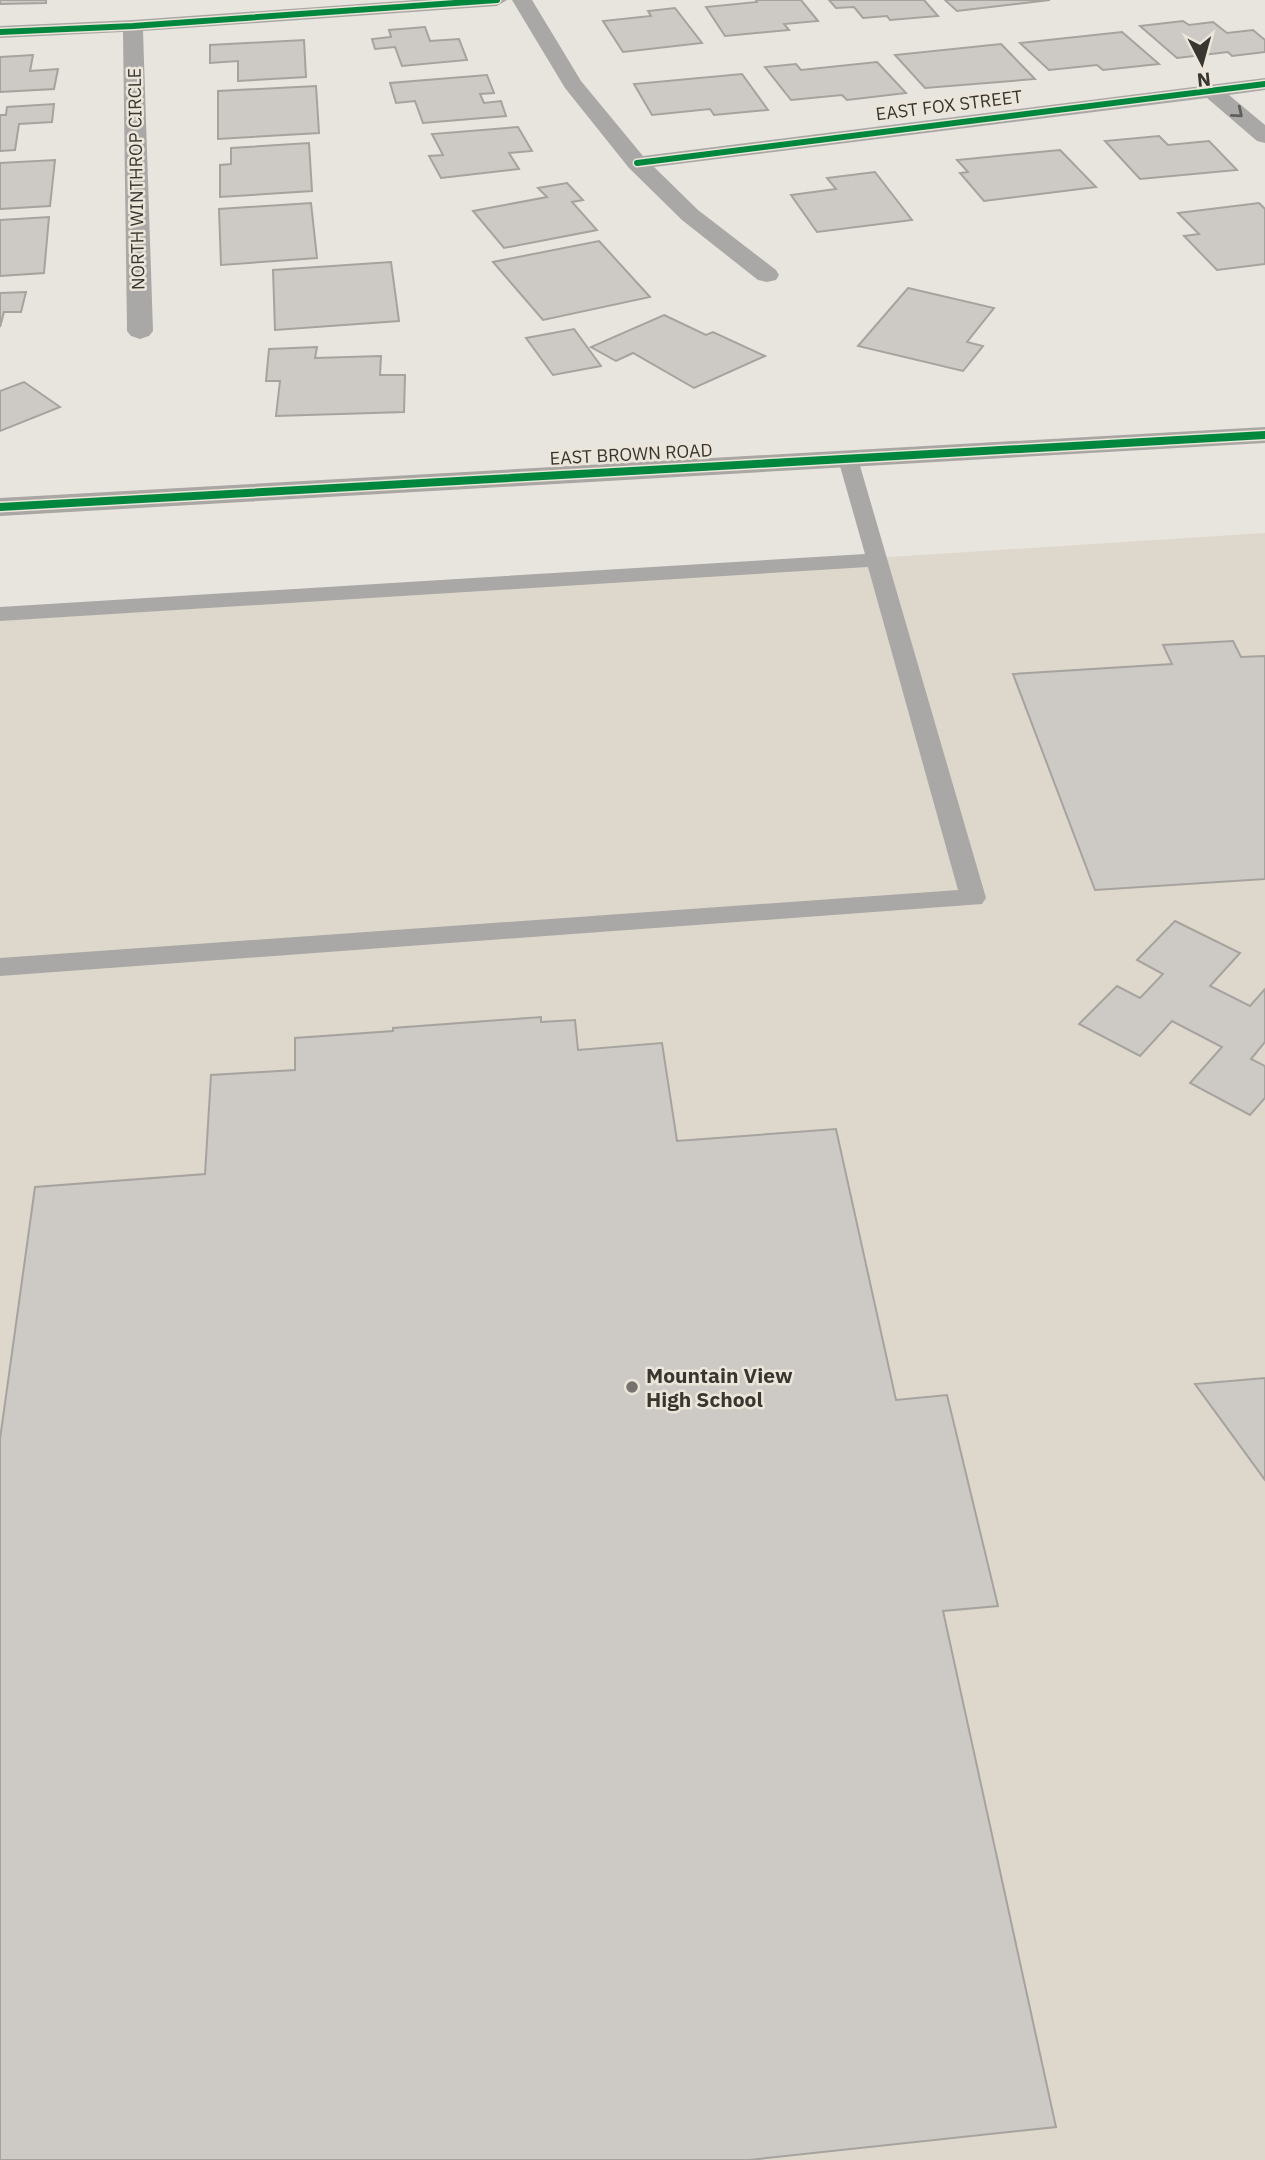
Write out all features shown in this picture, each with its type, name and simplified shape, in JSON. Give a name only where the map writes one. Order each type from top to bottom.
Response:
[{"type":"main road","name":"EAST BROWN ROAD","points":[[0,508],[1265,435]]},
{"type":"street","points":[[0,32],[133,26],[497,0]]},
{"type":"street","points":[[522,0],[572,84],[637,163],[690,215],[767,275]]},
{"type":"street","name":"NORTH WINTHROP CIRCLE","points":[[133,26],[140,331]]},
{"type":"street","name":"EAST FOX STREET","points":[[637,163],[1265,84]]},
{"type":"street","points":[[1211,90],[1265,136]]},
{"type":"lane","points":[[0,967],[973,898],[848,458]]},
{"type":"lane","points":[[0,614],[876,559]]},
{"type":"shaded area","name":"Mountain View High School","points":[[1265,533],[1265,2160],[0,2160],[0,614]]},
{"type":"building","points":[[0,0],[46,0],[46,3],[0,4]]},
{"type":"building","points":[[756,0],[801,0],[818,21],[784,24],[789,30],[725,36],[706,7],[757,2]]},
{"type":"building","points":[[829,0],[924,0],[938,16],[890,20],[887,16],[863,18],[854,7],[836,8]]},
{"type":"building","points":[[945,0],[1050,0],[957,11]]},
{"type":"building","points":[[675,8],[702,43],[623,52],[603,21],[651,16],[648,11]]},
{"type":"building","points":[[1183,21],[1189,25],[1213,22],[1227,33],[1253,30],[1265,40],[1265,52],[1232,56],[1228,52],[1177,58],[1140,26]]},
{"type":"building","points":[[425,27],[430,41],[459,39],[467,60],[402,66],[395,47],[375,49],[372,39],[391,37],[389,30]]},
{"type":"building","points":[[1122,32],[1159,64],[1103,70],[1097,65],[1049,70],[1020,43]]},
{"type":"building","points":[[304,40],[306,77],[238,81],[238,61],[210,63],[210,45]]},
{"type":"building","points":[[1001,44],[1035,79],[925,88],[895,55]]},
{"type":"building","points":[[33,55],[30,71],[58,69],[54,89],[0,92],[0,57]]},
{"type":"building","points":[[877,62],[906,93],[847,100],[842,95],[791,100],[765,67],[796,64],[801,70]]},
{"type":"building","points":[[742,74],[768,110],[714,115],[710,109],[652,115],[634,84]]},
{"type":"building","points":[[487,75],[494,93],[480,94],[484,103],[501,101],[506,116],[423,123],[415,101],[396,103],[390,83]]},
{"type":"building","points":[[316,86],[319,133],[218,139],[218,91]]},
{"type":"building","points":[[54,104],[52,122],[19,124],[15,150],[0,151],[0,115],[6,115],[7,107]]},
{"type":"building","points":[[518,127],[532,151],[509,153],[519,169],[441,178],[429,156],[443,155],[432,134]]},
{"type":"building","points":[[1159,136],[1168,145],[1209,141],[1237,170],[1140,179],[1105,141]]},
{"type":"building","points":[[309,143],[312,191],[220,197],[220,165],[231,164],[231,148]]},
{"type":"building","points":[[1060,150],[1096,187],[984,201],[960,173],[968,172],[957,160]]},
{"type":"building","points":[[55,160],[50,206],[0,209],[0,163]]},
{"type":"building","points":[[875,172],[912,220],[817,232],[791,195],[836,189],[827,178]]},
{"type":"building","points":[[567,183],[583,200],[572,202],[597,230],[504,248],[473,211],[547,197],[538,188]]},
{"type":"building","points":[[311,203],[317,258],[221,265],[219,209]]},
{"type":"building","points":[[1259,203],[1265,209],[1265,264],[1217,270],[1184,236],[1199,234],[1178,213]]},
{"type":"building","points":[[49,217],[44,273],[0,276],[0,220]]},
{"type":"building","points":[[599,241],[650,297],[543,320],[493,262]]},
{"type":"building","points":[[391,262],[399,321],[275,330],[273,270]]},
{"type":"building","points":[[908,288],[994,308],[967,342],[983,346],[963,371],[858,346]]},
{"type":"building","points":[[26,292],[21,312],[4,312],[0,327],[0,293]]},
{"type":"building","points":[[664,315],[706,335],[713,332],[765,356],[694,388],[633,353],[616,361],[591,347]]},
{"type":"building","points":[[574,329],[601,366],[553,375],[526,338]]},
{"type":"building","points":[[317,347],[315,358],[381,356],[380,375],[405,375],[404,412],[276,416],[280,381],[266,381],[269,349]]},
{"type":"building","points":[[24,382],[60,407],[0,431],[0,391]]},
{"type":"building","points":[[1233,641],[1241,657],[1265,656],[1265,879],[1095,890],[1013,674],[1172,664],[1163,645]]},
{"type":"building","points":[[1175,921],[1240,953],[1210,986],[1250,1006],[1265,989],[1265,1042],[1251,1059],[1265,1066],[1265,1098],[1250,1115],[1190,1083],[1222,1047],[1172,1021],[1140,1056],[1079,1024],[1117,986],[1140,998],[1163,974],[1137,960]]},
{"type":"building","name":"Mountain View High School","points":[[541,1017],[541,1022],[575,1020],[578,1050],[662,1043],[677,1141],[836,1129],[896,1400],[947,1395],[998,1606],[943,1611],[1056,2127],[749,2160],[0,2160],[0,1439],[35,1187],[205,1174],[211,1075],[295,1070],[295,1038]]},
{"type":"building","points":[[1265,1378],[1265,1480],[1195,1384]]},
{"type":"cycle path","points":[[0,32],[133,26],[497,0]]},
{"type":"cycle path","points":[[637,163],[1265,84]]},
{"type":"cycle path","points":[[0,507],[1265,435]]},
{"type":"place","name":"Mountain View High School","points":[[632,1387]]}]
